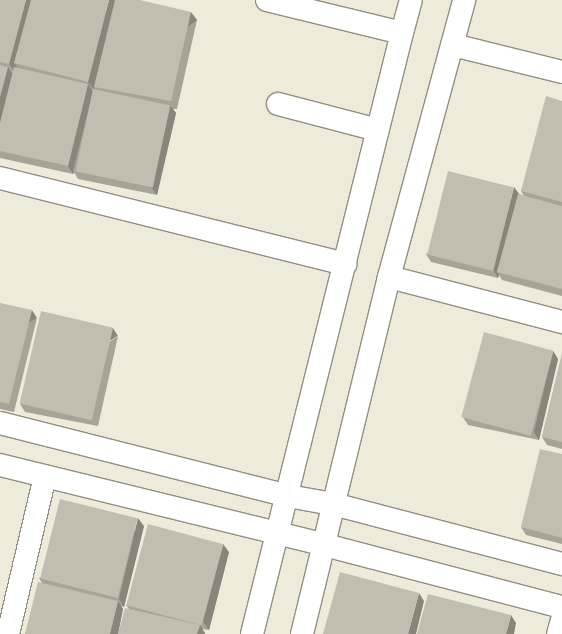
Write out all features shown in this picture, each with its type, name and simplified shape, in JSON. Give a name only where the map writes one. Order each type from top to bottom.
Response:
[{"type":"street","points":[[267,0],[402,33]]},
{"type":"street","points":[[252,634],[346,264],[410,0]]},
{"type":"street","points":[[302,634],[325,545],[333,504],[389,277],[464,0]]},
{"type":"street","points":[[453,45],[562,72]]},
{"type":"street","points":[[278,104],[378,130]]},
{"type":"street","points":[[0,178],[346,264]]},
{"type":"street","points":[[389,277],[562,322]]},
{"type":"street","points":[[0,423],[288,496],[333,504],[562,564]]},
{"type":"street","points":[[0,465],[325,545],[562,607]]},
{"type":"street","points":[[8,634],[45,476]]},
{"type":"street","points":[[558,634],[562,620]]},
{"type":"building","points":[[0,0],[26,0],[9,64],[0,62]]},
{"type":"building","points":[[31,0],[109,0],[88,82],[14,63]]},
{"type":"building","points":[[115,0],[140,0],[191,12],[171,101],[94,87]]},
{"type":"building","points":[[0,65],[8,67],[0,97]]},
{"type":"building","points":[[14,67],[88,84],[68,166],[0,151],[0,123]]},
{"type":"building","points":[[93,89],[170,105],[153,188],[76,171]]},
{"type":"building","points":[[546,96],[562,101],[562,202],[521,191]]},
{"type":"building","points":[[448,171],[514,187],[493,271],[427,254]]},
{"type":"building","points":[[518,194],[562,206],[562,289],[497,272]]},
{"type":"building","points":[[0,303],[32,310],[9,404],[0,402]]},
{"type":"building","points":[[41,311],[113,328],[92,420],[20,404]]},
{"type":"building","points":[[484,332],[554,351],[531,436],[461,417]]},
{"type":"building","points":[[562,354],[562,442],[542,437]]},
{"type":"building","points":[[540,449],[562,454],[562,538],[521,527]]},
{"type":"building","points":[[60,499],[138,518],[118,598],[40,579]]},
{"type":"building","points":[[148,524],[223,544],[202,625],[126,605]]},
{"type":"building","points":[[340,572],[419,593],[408,634],[323,634]]},
{"type":"building","points":[[38,582],[118,601],[110,634],[25,634]]},
{"type":"building","points":[[428,594],[511,615],[506,634],[417,634]]},
{"type":"building","points":[[125,608],[200,625],[197,634],[118,634]]}]
